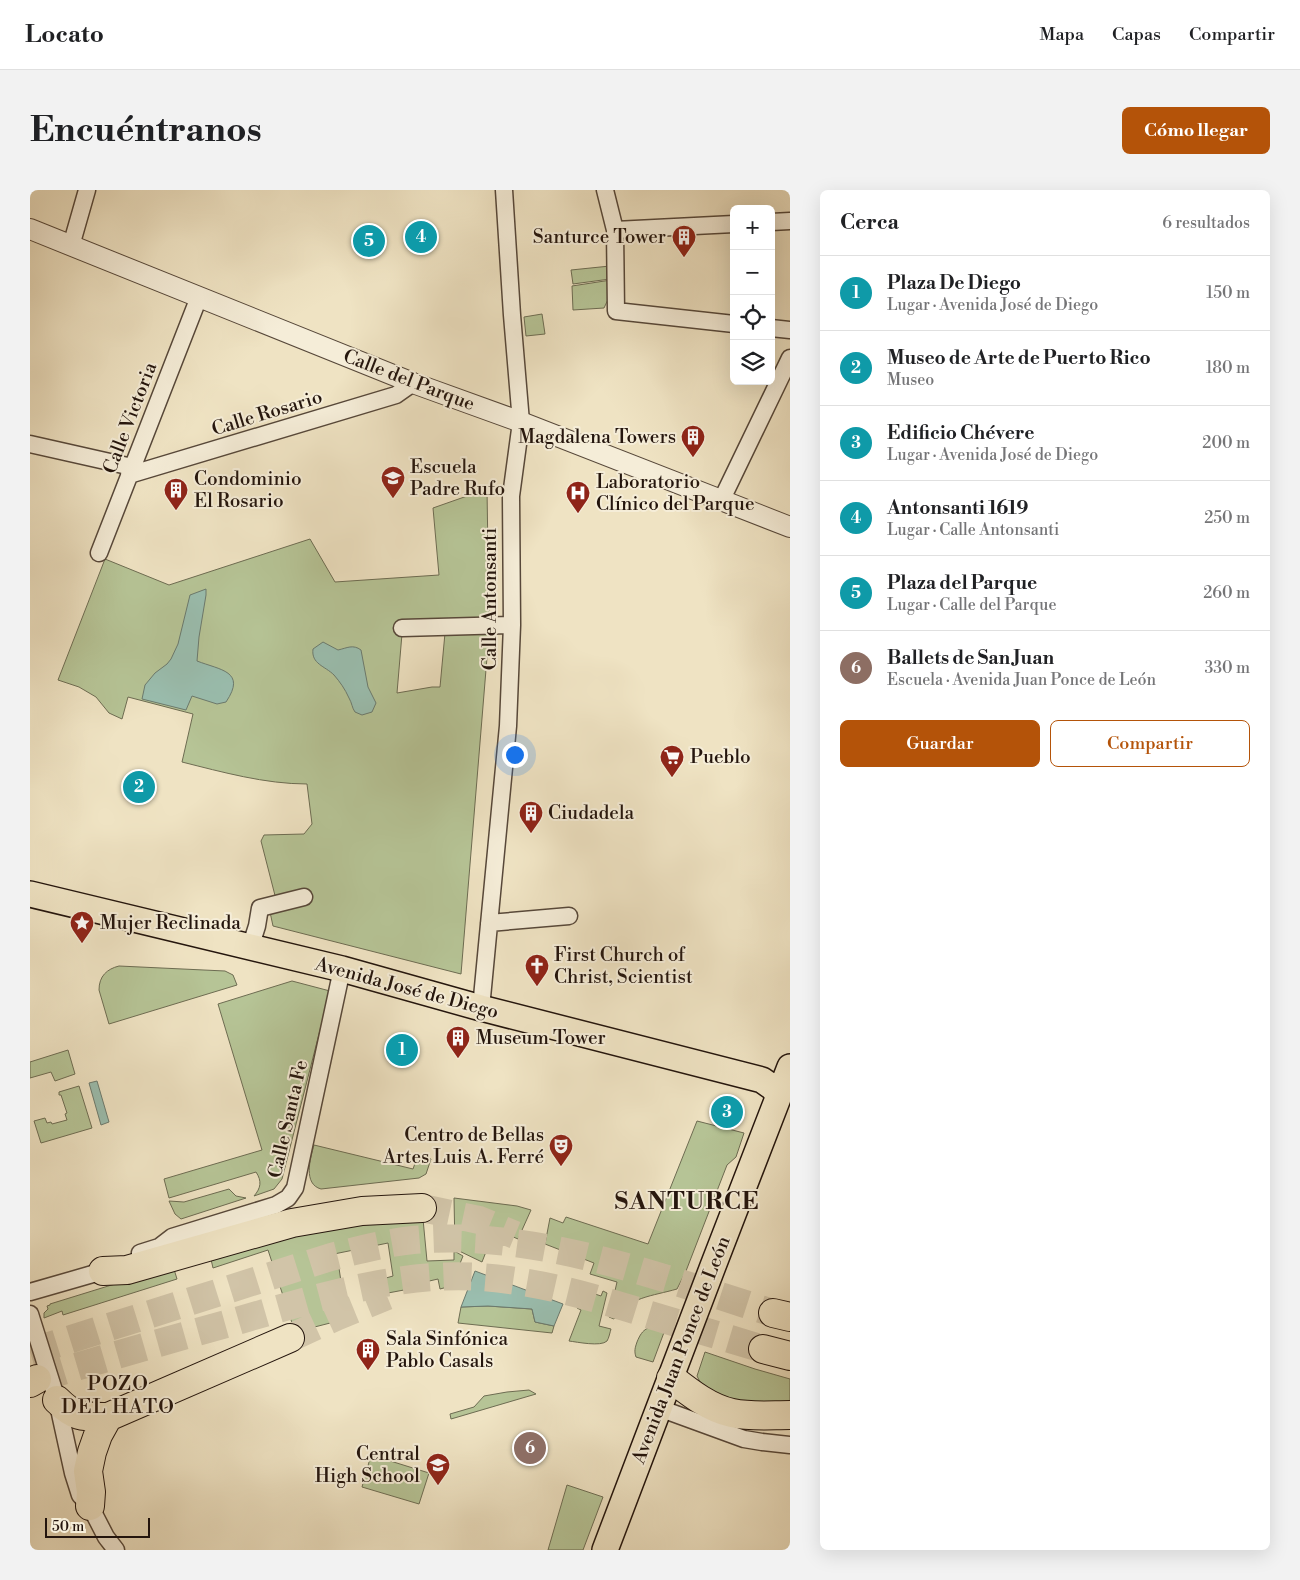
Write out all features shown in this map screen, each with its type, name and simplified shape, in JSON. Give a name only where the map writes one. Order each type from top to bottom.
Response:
[{"type":"highway","points":[[102,1271],[127,1270],[292,1223],[362,1211],[422,1208]]},
{"type":"highway","points":[[57,1400],[74,1414],[89,1417],[108,1417],[290,1338]]},
{"type":"highway","points":[[763,1349],[790,1356]]},
{"type":"highway","points":[[671,1378],[707,1403],[730,1413],[790,1415]]},
{"type":"highway","points":[[90,1506],[91,1492],[88,1471],[98,1435],[108,1417]]},
{"type":"main road","name":"Avenida José de Diego","points":[[30,894],[342,969],[481,1008],[765,1081],[772,1086],[784,1102]]},
{"type":"main road","name":"Avenida Juan Ponce de León","points":[[605,1550],[671,1378],[784,1102],[790,1066]]},
{"type":"street","points":[[71,246],[87,190]]},
{"type":"street","name":"Calle Antonsanti","points":[[481,1008],[508,726],[512,625],[511,496],[521,422],[504,190]]},
{"type":"street","points":[[605,190],[615,230],[616,311],[730,324]]},
{"type":"street","points":[[775,222],[790,221]]},
{"type":"street","points":[[615,230],[730,224]]},
{"type":"street","name":"Calle del Parque","points":[[30,230],[199,296],[412,383],[521,422],[790,526]]},
{"type":"street","name":"Calle Victoria","points":[[99,553],[199,296]]},
{"type":"street","points":[[775,328],[790,330]]},
{"type":"street","points":[[722,499],[790,358]]},
{"type":"street","name":"Calle Rosario","points":[[30,444],[131,471],[396,395],[412,383]]},
{"type":"street","points":[[402,628],[512,625]]},
{"type":"street","points":[[250,948],[258,926],[260,908],[304,897]]},
{"type":"street","points":[[489,923],[569,916]]},
{"type":"street","name":"Calle Santa Fe","points":[[30,1292],[102,1271],[123,1259],[159,1247],[172,1237],[276,1205],[288,1198],[295,1188],[342,969]]},
{"type":"street","points":[[30,1314],[57,1400],[73,1473],[80,1495],[90,1506],[106,1537],[116,1550]]},
{"type":"street","points":[[660,1408],[744,1439],[790,1445]]},
{"type":"shaded area","points":[[610,266],[610,279],[573,284],[571,270]]},
{"type":"shaded area","points":[[611,280],[612,291],[604,308],[573,310],[572,286]]},
{"type":"shaded area","points":[[542,314],[545,334],[526,336],[524,317]]},
{"type":"shaded area","points":[[487,489],[489,618],[403,622],[397,693],[440,687],[445,633],[489,633],[461,974],[273,926],[270,912],[279,911],[261,841],[264,835],[304,834],[312,824],[307,784],[260,780],[182,762],[193,714],[128,697],[122,719],[109,713],[96,697],[79,687],[58,680],[105,559],[169,585],[310,539],[335,582],[439,575],[433,508]]},
{"type":"shaded area","points":[[206,589],[197,661],[228,673],[234,684],[232,692],[226,702],[217,704],[192,696],[186,710],[142,699],[145,685],[155,673],[167,664],[178,644],[190,595]]},
{"type":"shaded area","points":[[323,642],[338,650],[353,647],[361,650],[368,687],[376,703],[372,712],[362,715],[355,712],[338,680],[316,661],[313,649]]},
{"type":"shaded area","points":[[119,966],[225,971],[233,975],[237,985],[109,1024],[99,985],[104,974]]},
{"type":"shaded area","points":[[292,981],[330,991],[282,1179],[274,1189],[254,1196],[260,1184],[256,1172],[169,1198],[164,1179],[262,1150],[218,1004]]},
{"type":"shaded area","points":[[68,1050],[75,1074],[55,1081],[51,1072],[30,1078],[30,1062]]},
{"type":"shaded area","points":[[97,1081],[109,1122],[101,1125],[89,1083]]},
{"type":"shaded area","points":[[79,1086],[92,1128],[41,1143],[34,1121],[45,1118],[47,1123],[51,1122],[52,1124],[67,1120],[65,1114],[67,1113],[59,1092]]},
{"type":"shaded area","points":[[697,1121],[744,1133],[736,1157],[727,1165],[686,1271],[677,1289],[642,1298],[626,1306],[614,1319],[609,1317],[617,1282],[590,1274],[594,1263],[545,1244],[550,1218],[563,1223],[566,1217],[648,1244]]},
{"type":"shaded area","points":[[314,1145],[413,1169],[418,1155],[431,1159],[426,1174],[419,1178],[321,1189],[315,1186],[310,1177],[309,1170]]},
{"type":"shaded area","points":[[229,1189],[236,1196],[246,1198],[181,1219],[175,1214],[169,1201],[184,1202]]},
{"type":"shaded area","points":[[454,1198],[517,1206],[531,1210],[518,1239],[495,1229],[482,1262],[455,1249]]},
{"type":"shaded area","points":[[423,1219],[427,1261],[454,1260],[454,1252],[463,1256],[451,1286],[440,1289],[438,1279],[425,1282],[425,1286],[388,1293],[386,1278],[393,1276],[388,1243],[334,1254],[336,1268],[339,1268],[344,1302],[335,1304],[338,1321],[295,1332],[268,1250],[213,1268],[210,1255],[311,1229]]},
{"type":"shaded area","points":[[173,1266],[177,1279],[63,1315],[62,1311],[44,1318],[44,1313],[48,1309],[47,1306],[50,1304]]},
{"type":"shaded area","points":[[475,1271],[563,1304],[554,1326],[535,1322],[532,1309],[488,1306],[461,1307]]},
{"type":"shaded area","points":[[583,1290],[601,1296],[603,1291],[607,1293],[599,1326],[611,1329],[608,1340],[604,1343],[589,1344],[569,1341],[581,1310],[577,1308]]},
{"type":"shaded area","points":[[488,1306],[532,1309],[535,1322],[554,1326],[552,1333],[458,1323],[461,1307]]},
{"type":"shaded area","points":[[662,1324],[666,1327],[653,1362],[636,1357],[635,1348],[641,1333],[653,1326]]},
{"type":"shaded area","points":[[705,1352],[790,1379],[790,1406],[735,1405],[702,1386],[697,1376]]},
{"type":"shaded area","points":[[529,1390],[536,1394],[451,1419],[450,1414],[474,1407],[484,1396]]},
{"type":"shaded area","points":[[371,1455],[429,1473],[419,1504],[362,1487]]},
{"type":"shaded area","points":[[567,1485],[603,1497],[583,1550],[548,1550]]},
{"type":"tunnel","points":[[422,1208],[479,1220],[515,1235]]},
{"type":"tunnel","points":[[30,1352],[331,1257],[413,1240],[459,1239],[505,1242],[550,1249],[641,1271],[773,1313]]},
{"type":"tunnel","points":[[37,1379],[322,1297],[386,1283],[449,1276],[502,1279],[544,1286],[606,1302],[763,1349]]},
{"type":"tunnel","points":[[290,1338],[387,1296]]},
{"type":"place","name":"Antonsanti 1619","points":[[421,237]]},
{"type":"place","name":"Plaza del Parque","points":[[369,241]]},
{"type":"place","name":"Santurce Tower","points":[[684,258]]},
{"type":"place","name":"Magdalena Towers","points":[[693,458]]},
{"type":"place","name":"Escuela Padre Rufo","points":[[393,499]]},
{"type":"place","name":"Condominio El Rosario","points":[[176,511]]},
{"type":"place","name":"Laboratorio Clínico del Parque","points":[[578,514]]},
{"type":"place","name":"Pueblo","points":[[672,778]]},
{"type":"place","name":"Museo de Arte de Puerto Rico","points":[[139,787]]},
{"type":"place","name":"Ciudadela","points":[[531,834]]},
{"type":"place","name":"Mujer Reclinada","points":[[82,944]]},
{"type":"place","name":"First Church of Christ, Scientist","points":[[537,987]]},
{"type":"place","name":"Plaza De Diego","points":[[402,1050]]},
{"type":"place","name":"Museum Tower","points":[[458,1059]]},
{"type":"place","name":"Edificio Chévere","points":[[727,1112]]},
{"type":"place","name":"Centro de Bellas Artes Luis A. Ferré","points":[[561,1167]]},
{"type":"place","name":"Sala Sinfónica Pablo Casals","points":[[368,1371]]},
{"type":"place","name":"Ballets de San Juan","points":[[530,1448]]},
{"type":"place","name":"Central High School","points":[[438,1486]]},
{"type":"district","name":"SANTURCE","points":[[687,1202]]},
{"type":"district","name":"POZO DEL HATO","points":[[118,1396]]}]
